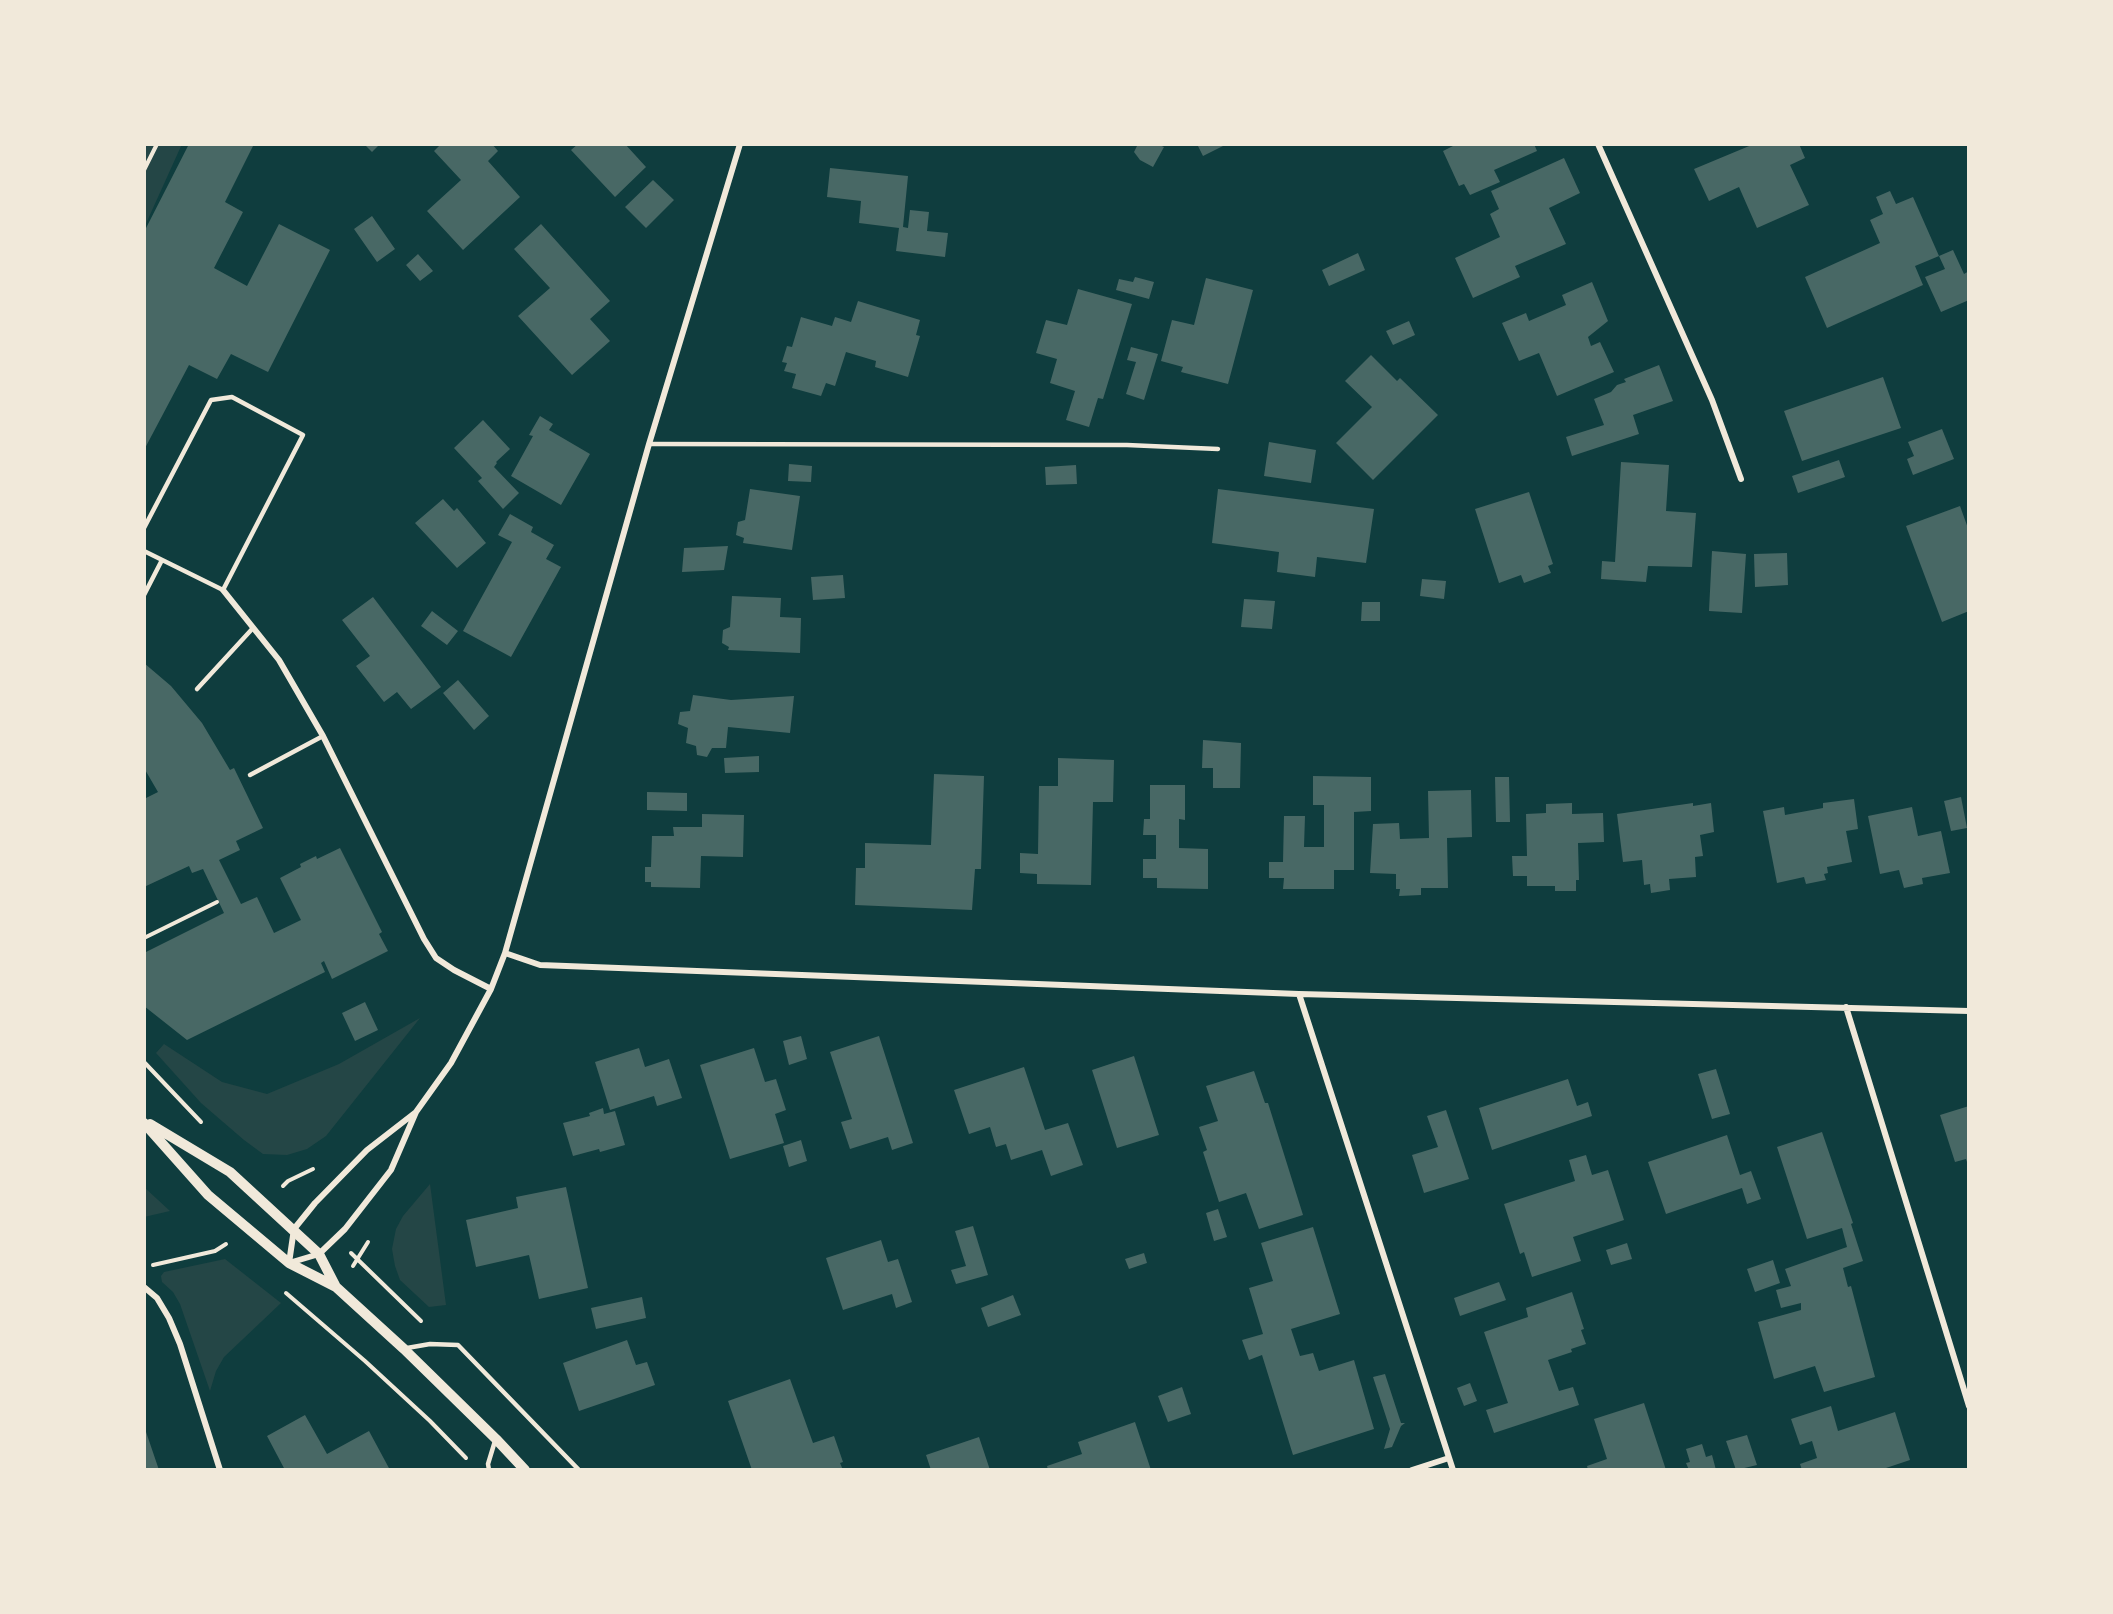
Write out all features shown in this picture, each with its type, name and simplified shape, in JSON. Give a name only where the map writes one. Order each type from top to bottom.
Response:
[{"type":"street","points":[[290,1263],[319,1254],[345,1229],[391,1170],[416,1112],[451,1063],[491,989],[506,953],[649,444],[740,144]]},
{"type":"street","points":[[1598,144],[1712,400],[1741,479]]},
{"type":"street","points":[[223,590],[279,660],[323,736],[424,939],[436,958],[491,989]]},
{"type":"street","points":[[506,953],[540,965],[1299,994],[1969,1011]]},
{"type":"street","points":[[1299,994],[1453,1470]]},
{"type":"street","points":[[1846,1007],[1969,1406]]},
{"type":"street","points":[[290,1263],[294,1229],[315,1203],[367,1150],[416,1112]]},
{"type":"street","points":[[144,1122],[230,1172],[319,1254],[336,1287]]},
{"type":"street","points":[[144,1122],[208,1195],[290,1263],[336,1287],[404,1349],[525,1470]]},
{"type":"street","points":[[144,1287],[157,1298],[169,1317],[180,1344],[220,1470]]},
{"type":"street","points":[[1412,1470],[1449,1458]]},
{"type":"lane","points":[[144,528],[211,400],[232,397],[303,435],[223,590],[144,551]]},
{"type":"lane","points":[[649,444],[1127,445],[1218,449]]},
{"type":"lane","points":[[144,595],[162,560]]},
{"type":"lane","points":[[197,688],[253,628]]},
{"type":"lane","points":[[250,775],[323,736]]},
{"type":"lane","points":[[404,1349],[430,1344],[458,1345],[579,1470]]},
{"type":"lane","points":[[489,1470],[488,1464],[496,1439]]},
{"type":"path","points":[[144,170],[157,144]]},
{"type":"path","points":[[144,939],[217,902]]},
{"type":"path","points":[[144,1267],[215,1251],[226,1244]]},
{"type":"path","points":[[358,1259],[421,1321],[458,1345]]},
{"type":"path","points":[[310,1313],[430,1421],[471,1463]]},
{"type":"shaded area","points":[[144,144],[182,144],[144,228]]},
{"type":"shaded area","points":[[420,1018],[326,1136],[307,1149],[287,1155],[263,1154],[244,1140],[201,1103],[156,1053],[164,1044],[222,1082],[267,1094],[339,1064]]},
{"type":"shaded area","points":[[430,1184],[446,1305],[429,1307],[400,1280],[392,1249],[396,1229],[403,1216]]},
{"type":"shaded area","points":[[144,1187],[170,1211],[144,1217]]},
{"type":"shaded area","points":[[225,1259],[281,1303],[224,1357],[216,1371],[210,1391],[180,1304],[173,1292],[162,1282],[161,1276],[164,1272]]},
{"type":"building","points":[[189,144],[254,144],[225,202],[243,212],[214,268],[247,286],[279,224],[330,250],[268,372],[231,354],[217,379],[189,365],[144,450],[144,232]]},
{"type":"building","points":[[364,144],[380,144],[372,152]]},
{"type":"building","points":[[441,144],[492,144],[498,151],[488,161],[520,197],[463,250],[427,211],[461,180],[434,151]]},
{"type":"building","points":[[578,144],[625,144],[646,167],[615,197],[571,150]]},
{"type":"building","points":[[1138,144],[1157,144],[1164,147],[1153,167],[1140,160],[1134,152]]},
{"type":"building","points":[[1197,144],[1227,144],[1203,156]]},
{"type":"building","points":[[1457,144],[1534,144],[1537,151],[1494,170],[1500,182],[1470,195],[1464,184],[1459,186],[1443,151]]},
{"type":"building","points":[[1754,144],[1799,144],[1805,158],[1790,165],[1809,205],[1757,228],[1739,187],[1709,201],[1694,169]]},
{"type":"building","points":[[1564,158],[1580,193],[1549,208],[1566,244],[1515,266],[1520,277],[1473,298],[1455,258],[1500,237],[1490,214],[1499,209],[1491,191]]},
{"type":"building","points":[[830,168],[908,176],[903,227],[908,228],[910,210],[929,212],[927,231],[948,233],[945,257],[896,251],[899,228],[859,223],[861,201],[827,197]]},
{"type":"building","points":[[653,180],[674,200],[646,228],[625,207]]},
{"type":"building","points":[[1890,191],[1896,204],[1913,197],[1939,256],[1915,266],[1923,285],[1827,328],[1805,277],[1880,243],[1870,220],[1883,214],[1876,197]]},
{"type":"building","points":[[372,216],[395,249],[377,262],[354,229]]},
{"type":"building","points":[[541,224],[610,301],[590,319],[610,341],[572,375],[518,316],[550,288],[514,249]]},
{"type":"building","points":[[1953,250],[1964,274],[1969,271],[1969,300],[1941,312],[1925,277],[1945,269],[1939,256]]},
{"type":"building","points":[[1358,253],[1365,270],[1329,286],[1322,270]]},
{"type":"building","points":[[418,254],[433,271],[420,281],[406,265]]},
{"type":"building","points":[[1135,277],[1154,282],[1149,299],[1116,290],[1119,279],[1133,282]]},
{"type":"building","points":[[1206,278],[1253,290],[1228,384],[1181,372],[1183,367],[1161,361],[1172,320],[1194,325]]},
{"type":"building","points":[[1592,282],[1608,321],[1588,337],[1591,346],[1600,342],[1614,372],[1557,396],[1539,353],[1519,361],[1502,323],[1526,313],[1529,321],[1566,305],[1562,295]]},
{"type":"building","points":[[1078,289],[1132,304],[1103,399],[1098,398],[1089,427],[1066,420],[1075,391],[1050,383],[1057,359],[1036,353],[1046,320],[1067,325]]},
{"type":"building","points":[[858,301],[920,320],[916,335],[920,336],[908,377],[875,367],[876,361],[846,352],[835,386],[826,383],[821,396],[792,388],[796,374],[784,371],[787,363],[782,362],[787,346],[792,347],[801,317],[832,326],[835,317],[851,322]]},
{"type":"building","points":[[1409,321],[1415,335],[1393,345],[1386,331]]},
{"type":"building","points":[[1131,347],[1158,354],[1144,400],[1126,394],[1136,362],[1127,360]]},
{"type":"building","points":[[1371,355],[1397,381],[1400,378],[1438,415],[1373,480],[1336,443],[1372,407],[1345,381]]},
{"type":"building","points":[[1659,365],[1673,401],[1633,415],[1639,434],[1572,456],[1566,437],[1604,425],[1594,399],[1611,392],[1617,385],[1626,382],[1624,379]]},
{"type":"building","points":[[1883,377],[1901,428],[1802,461],[1784,411]]},
{"type":"building","points":[[540,416],[553,424],[549,430],[590,454],[561,505],[511,476],[533,436],[529,435]]},
{"type":"building","points":[[483,420],[510,449],[496,462],[494,467],[519,493],[503,509],[478,481],[482,478],[454,448]]},
{"type":"building","points":[[1942,429],[1954,459],[1913,475],[1907,459],[1914,456],[1908,442]]},
{"type":"building","points":[[1269,442],[1316,450],[1311,483],[1264,476]]},
{"type":"building","points":[[1839,460],[1845,477],[1798,493],[1792,476]]},
{"type":"building","points":[[1621,462],[1669,465],[1666,511],[1696,513],[1692,567],[1648,566],[1646,582],[1601,579],[1602,561],[1615,562]]},
{"type":"building","points":[[789,464],[812,466],[811,482],[788,481]]},
{"type":"building","points":[[1076,465],[1077,484],[1046,485],[1045,467]]},
{"type":"building","points":[[750,489],[800,496],[792,550],[743,543],[744,538],[736,535],[738,522],[745,520]]},
{"type":"building","points":[[1218,489],[1374,509],[1366,563],[1317,557],[1315,577],[1277,572],[1279,552],[1212,543]]},
{"type":"building","points":[[1529,492],[1553,564],[1548,566],[1551,573],[1524,583],[1521,575],[1499,583],[1475,509]]},
{"type":"building","points":[[443,499],[454,511],[457,508],[486,543],[457,568],[415,523]]},
{"type":"building","points":[[1960,506],[1969,531],[1969,611],[1942,622],[1906,526]]},
{"type":"building","points":[[510,514],[533,527],[531,532],[554,545],[546,559],[561,567],[511,657],[463,631],[512,542],[498,535]]},
{"type":"building","points":[[728,546],[724,570],[682,572],[684,548]]},
{"type":"building","points":[[1712,551],[1746,554],[1742,613],[1709,611]]},
{"type":"building","points":[[1787,553],[1788,585],[1755,587],[1754,554]]},
{"type":"building","points":[[843,575],[845,598],[813,600],[811,577]]},
{"type":"building","points":[[1422,579],[1446,581],[1444,599],[1420,596]]},
{"type":"building","points":[[732,596],[781,598],[780,617],[801,618],[800,653],[728,650],[729,647],[722,643],[723,630],[730,627]]},
{"type":"building","points":[[373,597],[441,687],[411,709],[397,692],[384,702],[356,666],[370,656],[342,620]]},
{"type":"building","points":[[1244,599],[1275,601],[1272,629],[1241,627]]},
{"type":"building","points":[[1362,602],[1380,602],[1380,621],[1361,621]]},
{"type":"building","points":[[432,611],[458,631],[447,645],[421,626]]},
{"type":"building","points":[[144,663],[171,686],[202,723],[230,770],[234,768],[263,828],[236,841],[240,850],[219,860],[241,904],[257,897],[274,933],[301,920],[280,878],[316,856],[317,859],[340,848],[382,932],[379,934],[388,951],[332,979],[324,961],[321,963],[325,972],[187,1040],[144,1006],[144,953],[224,913],[203,869],[192,873],[189,866],[144,887],[144,799],[158,792],[144,768]]},
{"type":"building","points":[[458,680],[489,716],[474,730],[443,693]]},
{"type":"building","points":[[693,695],[731,700],[794,696],[790,733],[728,727],[726,748],[712,748],[707,757],[697,755],[696,746],[686,743],[688,728],[678,724],[680,712],[690,711]]},
{"type":"building","points":[[1203,740],[1241,743],[1240,788],[1213,788],[1213,768],[1202,768]]},
{"type":"building","points":[[759,756],[759,772],[725,773],[724,758]]},
{"type":"building","points":[[1058,758],[1114,760],[1113,802],[1093,802],[1091,885],[1037,884],[1037,874],[1020,873],[1020,853],[1038,854],[1039,786],[1058,786]]},
{"type":"building","points":[[934,774],[984,776],[981,869],[975,869],[972,910],[855,905],[856,868],[865,868],[865,843],[931,845]]},
{"type":"building","points":[[1313,776],[1371,777],[1371,811],[1354,812],[1354,870],[1334,870],[1334,889],[1283,889],[1284,878],[1269,878],[1269,862],[1283,862],[1284,816],[1305,816],[1304,847],[1324,847],[1324,805],[1313,805]]},
{"type":"building","points":[[1495,777],[1509,777],[1510,822],[1496,822]]},
{"type":"building","points":[[1150,785],[1185,785],[1185,820],[1179,819],[1179,848],[1208,849],[1208,889],[1157,888],[1157,878],[1143,878],[1143,859],[1156,859],[1156,835],[1143,835],[1144,819],[1150,819]]},
{"type":"building","points":[[1471,790],[1472,837],[1447,838],[1448,888],[1421,888],[1421,895],[1399,896],[1400,889],[1396,889],[1396,874],[1370,873],[1373,824],[1399,823],[1400,839],[1429,838],[1428,791]]},
{"type":"building","points":[[647,792],[687,793],[687,811],[647,810]]},
{"type":"building","points":[[1961,797],[1967,828],[1951,831],[1944,801]]},
{"type":"building","points":[[1854,799],[1858,829],[1846,831],[1852,862],[1827,867],[1828,873],[1824,874],[1826,880],[1806,884],[1804,877],[1777,883],[1763,811],[1784,807],[1785,815],[1823,808],[1823,803]]},
{"type":"building","points":[[1572,803],[1572,814],[1603,813],[1604,842],[1578,843],[1579,880],[1576,880],[1576,891],[1555,891],[1555,886],[1527,886],[1527,876],[1513,876],[1512,856],[1527,856],[1526,814],[1546,813],[1546,804]]},
{"type":"building","points":[[1693,803],[1693,806],[1711,803],[1714,832],[1700,835],[1703,856],[1695,857],[1696,877],[1669,879],[1670,890],[1651,893],[1650,884],[1644,885],[1642,860],[1623,862],[1617,814]]},
{"type":"building","points":[[1912,807],[1918,836],[1941,831],[1950,873],[1922,878],[1923,884],[1904,888],[1899,870],[1880,874],[1868,816]]},
{"type":"building","points":[[702,814],[744,815],[743,857],[701,856],[700,888],[651,887],[651,882],[645,882],[645,867],[651,867],[652,836],[674,836],[673,827],[702,827]]},
{"type":"building","points":[[365,1002],[378,1030],[355,1041],[342,1013]]},
{"type":"building","points":[[801,1036],[807,1059],[789,1065],[783,1041]]},
{"type":"building","points":[[879,1036],[913,1143],[892,1150],[888,1137],[850,1149],[841,1122],[852,1119],[830,1052]]},
{"type":"building","points":[[639,1048],[645,1067],[669,1059],[682,1098],[657,1106],[654,1096],[610,1110],[595,1062]]},
{"type":"building","points":[[754,1048],[765,1082],[776,1079],[786,1110],[775,1114],[784,1143],[730,1159],[700,1065]]},
{"type":"building","points":[[1134,1056],[1159,1135],[1117,1148],[1092,1070]]},
{"type":"building","points":[[1024,1067],[1045,1130],[1068,1123],[1083,1165],[1051,1176],[1042,1150],[1011,1160],[1006,1144],[996,1147],[990,1127],[969,1134],[954,1090]]},
{"type":"building","points":[[1716,1069],[1730,1114],[1712,1119],[1698,1074]]},
{"type":"building","points":[[1254,1071],[1265,1103],[1268,1103],[1303,1215],[1259,1229],[1246,1193],[1219,1202],[1203,1152],[1207,1150],[1199,1127],[1218,1121],[1206,1086]]},
{"type":"building","points":[[1568,1079],[1577,1106],[1588,1102],[1592,1116],[1492,1150],[1479,1108]]},
{"type":"building","points":[[1969,1106],[1968,1165],[1966,1159],[1955,1162],[1940,1115]]},
{"type":"building","points":[[603,1108],[604,1114],[615,1111],[625,1145],[573,1156],[563,1123],[590,1116],[589,1113]]},
{"type":"building","points":[[1446,1110],[1469,1179],[1424,1193],[1412,1155],[1438,1147],[1427,1116]]},
{"type":"building","points":[[1822,1132],[1853,1223],[1851,1224],[1863,1261],[1843,1268],[1848,1287],[1851,1286],[1875,1377],[1824,1392],[1815,1366],[1774,1379],[1758,1322],[1801,1310],[1801,1303],[1781,1308],[1776,1290],[1791,1286],[1785,1269],[1847,1247],[1842,1228],[1807,1239],[1777,1147]]},
{"type":"building","points":[[1727,1135],[1740,1175],[1751,1171],[1761,1199],[1747,1204],[1742,1188],[1666,1214],[1648,1162]]},
{"type":"building","points":[[801,1140],[807,1161],[789,1167],[783,1146]]},
{"type":"building","points":[[1586,1155],[1592,1175],[1608,1170],[1624,1220],[1573,1237],[1581,1261],[1532,1277],[1524,1252],[1520,1254],[1504,1204],[1575,1181],[1569,1160]]},
{"type":"building","points":[[566,1187],[588,1288],[539,1299],[529,1255],[476,1267],[466,1220],[518,1208],[516,1197]]},
{"type":"building","points":[[1218,1209],[1227,1237],[1214,1241],[1206,1213]]},
{"type":"building","points":[[973,1226],[988,1275],[956,1284],[951,1270],[966,1266],[955,1231]]},
{"type":"building","points":[[1313,1227],[1340,1314],[1291,1329],[1300,1356],[1313,1353],[1319,1371],[1354,1360],[1374,1429],[1293,1455],[1262,1355],[1249,1360],[1242,1340],[1263,1334],[1249,1288],[1273,1281],[1261,1243]]},
{"type":"building","points":[[881,1240],[888,1262],[898,1259],[912,1302],[896,1308],[892,1294],[843,1310],[826,1258]]},
{"type":"building","points":[[1627,1243],[1632,1259],[1611,1265],[1606,1250]]},
{"type":"building","points":[[1144,1253],[1147,1263],[1129,1269],[1125,1259]]},
{"type":"building","points":[[1773,1260],[1780,1283],[1755,1292],[1747,1269]]},
{"type":"building","points":[[1499,1282],[1506,1300],[1460,1316],[1454,1298]]},
{"type":"building","points":[[1572,1292],[1584,1329],[1581,1330],[1586,1344],[1571,1349],[1572,1352],[1548,1360],[1559,1391],[1573,1387],[1579,1405],[1494,1433],[1486,1410],[1508,1403],[1484,1332],[1528,1317],[1526,1308]]},
{"type":"building","points":[[1013,1295],[1021,1315],[988,1327],[981,1308]]},
{"type":"building","points":[[642,1297],[646,1318],[596,1329],[591,1308]]},
{"type":"building","points":[[627,1340],[636,1365],[647,1362],[655,1385],[579,1411],[563,1363]]},
{"type":"building","points":[[1385,1374],[1401,1423],[1405,1423],[1401,1426],[1392,1447],[1384,1449],[1390,1429],[1373,1377]]},
{"type":"building","points":[[790,1379],[813,1443],[834,1436],[843,1462],[840,1463],[843,1470],[752,1470],[728,1401]]},
{"type":"building","points":[[1470,1383],[1477,1401],[1464,1406],[1457,1388]]},
{"type":"building","points":[[1182,1387],[1191,1414],[1168,1422],[1158,1396]]},
{"type":"building","points":[[1644,1403],[1666,1470],[1588,1470],[1587,1466],[1607,1459],[1594,1419]]},
{"type":"building","points":[[1831,1406],[1838,1431],[1895,1412],[1910,1460],[1880,1470],[1802,1470],[1800,1464],[1817,1458],[1812,1441],[1800,1445],[1791,1419]]},
{"type":"building","points":[[305,1415],[327,1454],[369,1431],[390,1470],[285,1470],[267,1436]]},
{"type":"building","points":[[1135,1422],[1151,1470],[1048,1470],[1047,1466],[1082,1454],[1078,1442]]},
{"type":"building","points":[[144,1426],[159,1470],[144,1470]]},
{"type":"building","points":[[1747,1435],[1757,1465],[1736,1470],[1726,1441]]},
{"type":"building","points":[[979,1437],[990,1470],[931,1470],[926,1455]]},
{"type":"building","points":[[1702,1444],[1706,1457],[1712,1455],[1716,1470],[1689,1470],[1686,1463],[1690,1462],[1686,1449]]}]
